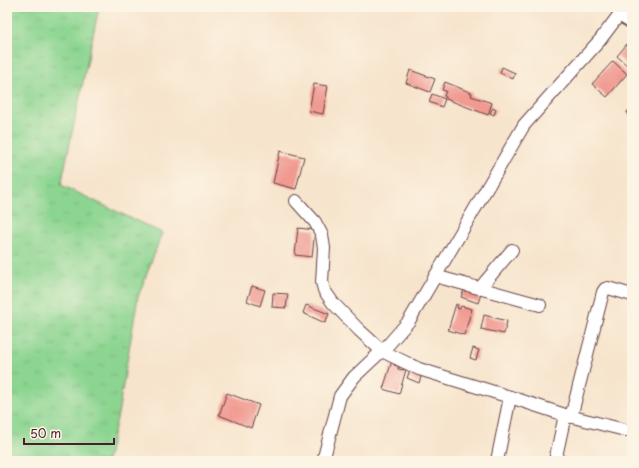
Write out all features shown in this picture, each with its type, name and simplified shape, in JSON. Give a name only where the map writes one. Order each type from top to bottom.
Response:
[{"type":"street","points":[[323,461],[340,396],[354,378],[382,351],[409,321],[524,125],[600,40],[622,11],[632,23]]},
{"type":"street","points":[[296,201],[315,222],[322,235],[324,248],[322,282],[324,290],[333,303],[382,351],[418,369],[568,416],[625,430]]},
{"type":"street","points":[[480,288],[512,250]]},
{"type":"street","points":[[435,276],[540,305]]},
{"type":"street","points":[[555,461],[603,292],[608,288],[632,295]]},
{"type":"street","points":[[497,461],[510,397]]},
{"type":"green space","points":[[7,7],[99,7],[61,185],[162,233],[138,297],[118,414],[107,461],[7,461]]},
{"type":"building","points":[[632,38],[632,68],[631,69],[617,56]]},
{"type":"building","points":[[613,61],[627,74],[607,97],[592,84]]},
{"type":"building","points":[[502,67],[515,73],[513,79],[500,73]]},
{"type":"building","points":[[410,70],[435,79],[430,92],[406,83]]},
{"type":"building","points":[[445,82],[472,93],[471,96],[492,103],[488,115],[446,99],[444,96],[446,91],[442,90]]},
{"type":"building","points":[[314,84],[328,86],[323,114],[309,111]]},
{"type":"building","points":[[432,94],[445,99],[442,107],[429,102]]},
{"type":"building","points":[[493,108],[496,110],[494,115],[490,113]]},
{"type":"building","points":[[632,108],[632,119],[627,112]]},
{"type":"building","points":[[280,151],[304,157],[296,189],[273,183]]},
{"type":"building","points":[[298,228],[315,230],[312,257],[295,255]]},
{"type":"building","points":[[252,286],[265,290],[260,306],[247,301]]},
{"type":"building","points":[[465,288],[481,294],[478,303],[461,297]]},
{"type":"building","points":[[273,293],[288,294],[286,308],[272,307]]},
{"type":"building","points":[[456,304],[458,305],[457,308],[460,309],[461,306],[472,309],[464,335],[448,330]]},
{"type":"building","points":[[306,305],[329,314],[325,323],[303,313]]},
{"type":"building","points":[[484,315],[507,321],[504,334],[481,329]]},
{"type":"building","points":[[473,348],[479,350],[476,360],[470,358]]},
{"type":"building","points":[[392,361],[395,362],[394,365],[397,366],[398,363],[407,366],[399,394],[383,389]],"holes":[[[398,367],[404,367],[404,370],[398,369]]]},
{"type":"building","points":[[410,370],[422,374],[419,383],[407,378]]},
{"type":"building","points":[[227,393],[259,405],[251,428],[219,415]]},
{"type":"waterway","points":[[628,226],[632,231]]}]
